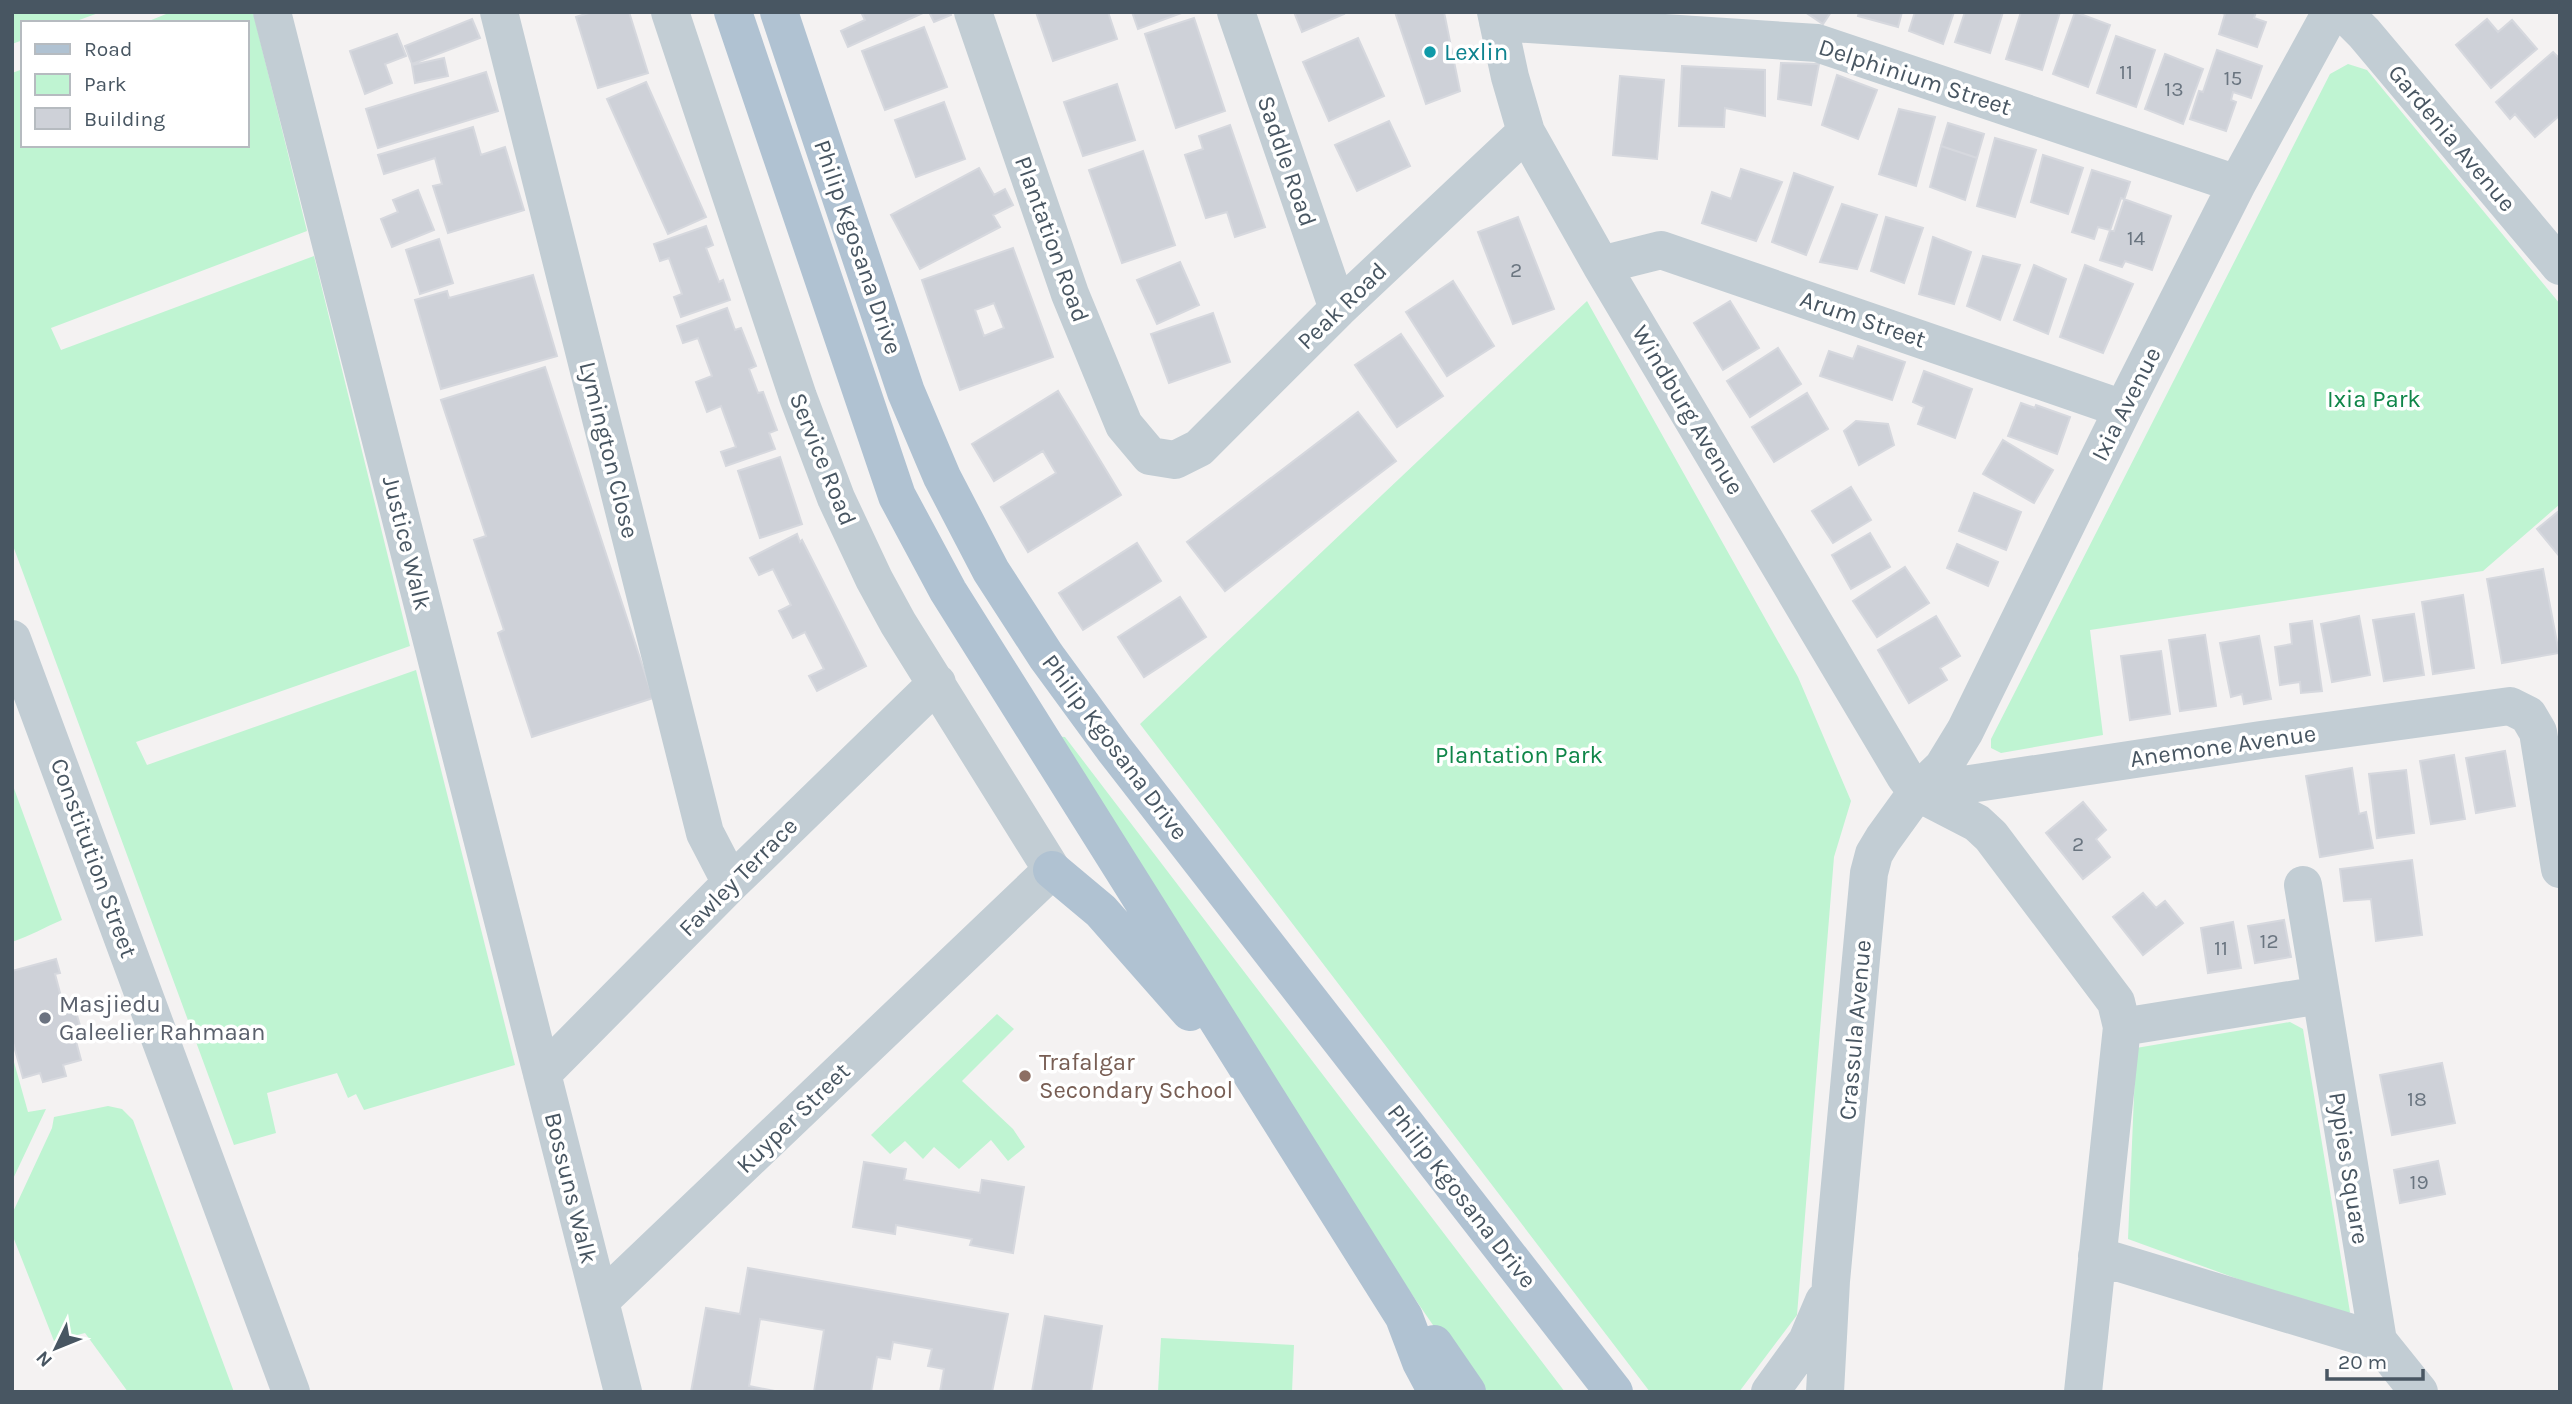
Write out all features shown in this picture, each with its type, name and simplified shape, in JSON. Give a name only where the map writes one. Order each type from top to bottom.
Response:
[{"type":"main road","name":"Philip Kgosana Drive","points":[[733,12],[902,508],[948,591],[1404,1317]]},
{"type":"main road","name":"Philip Kgosana Drive","points":[[779,12],[906,392],[942,477],[991,571],[1046,656],[1114,749],[1614,1392]]},
{"type":"main road","points":[[1052,870],[1101,911],[1210,1036],[1260,1088]]},
{"type":"main road","points":[[1404,1317],[1421,1362],[1437,1392]]},
{"type":"main road","points":[[1404,1317],[1439,1349],[1466,1392]]},
{"type":"street","name":"Justice Walk","points":[[272,12],[542,1074]]},
{"type":"street","name":"Lymington Close","points":[[499,12],[705,833],[731,883]]},
{"type":"street","name":"Service Road","points":[[670,12],[798,397],[836,498],[898,623],[1052,870]]},
{"type":"street","name":"Plantation Road","points":[[973,12],[1070,294],[1124,425],[1150,456]]},
{"type":"street","name":"Saddle Road","points":[[1236,12],[1338,309]]},
{"type":"street","name":"Ixia Avenue","points":[[1917,792],[1943,767],[1965,730],[2123,409],[2238,184],[2331,12]]},
{"type":"street","name":"Gardenia Avenue","points":[[2343,12],[2560,266]]},
{"type":"street","name":"Delphinium Street","points":[[1497,17],[1817,43],[2238,184]]},
{"type":"street","name":"Windburg Avenue","points":[[1497,17],[1526,132],[1601,265],[1917,792]]},
{"type":"street","name":"Peak Road","points":[[1150,456],[1175,460],[1199,448],[1338,309],[1526,132]]},
{"type":"street","name":"Arum Street","points":[[1601,265],[1661,250],[2123,409]]},
{"type":"street","name":"Constitution Street","points":[[12,639],[291,1392]]},
{"type":"street","name":"Fawley Terrace","points":[[542,1074],[731,883],[937,683]]},
{"type":"street","name":"Anemone Avenue","points":[[1917,792],[2510,706],[2528,715],[2538,732],[2560,869]]},
{"type":"street","points":[[1917,792],[1977,823],[1991,836],[2116,1002],[2122,1027],[2083,1392]]},
{"type":"street","name":"Crassula Avenue","points":[[1825,1392],[1831,1281],[1869,873],[1874,854],[1917,792]]},
{"type":"street","name":"Kuyper Street","points":[[600,1301],[1052,870]]},
{"type":"street","name":"Pypies Square","points":[[2303,885],[2378,1341],[2419,1392]]},
{"type":"street","points":[[2122,1027],[2320,995]]},
{"type":"street","name":"Bossuns Walk","points":[[542,1074],[600,1301]]},
{"type":"street","points":[[2097,1256],[2378,1341]]},
{"type":"street","name":"Crassula Avenue","points":[[1770,1392],[1807,1340],[1831,1281]]},
{"type":"street","points":[[600,1301],[623,1392]]},
{"type":"green space","points":[[12,12],[101,12],[76,21],[21,21],[21,41],[12,44]]},
{"type":"green space","points":[[171,12],[253,12],[307,231],[51,328],[61,350],[314,256],[410,646],[136,742],[147,765],[416,670],[515,1065],[364,1110],[356,1094],[348,1098],[337,1073],[267,1093],[276,1133],[234,1145],[12,543],[12,73],[21,70],[21,147],[248,147],[248,21],[149,21]]},
{"type":"green space","name":"Ixia Park","points":[[2348,64],[2367,70],[2560,304],[2560,504],[2483,571],[2090,630],[2103,735],[2001,753],[1991,748],[1991,739],[2330,74]]},
{"type":"green space","name":"Plantation Park","points":[[1587,301],[1798,677],[1851,801],[1834,857],[1797,1315],[1739,1392],[1650,1392],[1140,724]]},
{"type":"green space","points":[[1053,736],[1065,737],[1565,1392],[1479,1392],[1391,1264]]},
{"type":"green space","points":[[12,783],[62,920],[12,942]]},
{"type":"green space","points":[[997,1014],[1014,1029],[962,1081],[1013,1129],[1025,1147],[1008,1161],[991,1140],[959,1169],[934,1147],[923,1159],[905,1141],[890,1154],[871,1135]]},
{"type":"green space","points":[[2290,1022],[2303,1029],[2350,1312],[2345,1318],[2128,1239],[2136,1048]]},
{"type":"green space","points":[[12,1055],[28,1112],[46,1109],[12,1181]]},
{"type":"green space","points":[[108,1106],[122,1109],[133,1120],[234,1392],[128,1392],[85,1333],[54,1341],[12,1234],[12,1214],[52,1128],[54,1117]]},
{"type":"green space","points":[[1161,1338],[1294,1345],[1292,1392],[1158,1392]]},
{"type":"building","points":[[592,12],[629,12],[648,73],[598,88],[576,17]]},
{"type":"building","points":[[861,12],[925,12],[848,47],[841,31],[865,20]]},
{"type":"building","points":[[929,12],[950,12],[951,15],[934,22]]},
{"type":"building","points":[[1036,12],[1108,12],[1117,39],[1053,61]]},
{"type":"building","points":[[1132,12],[1184,12],[1138,29]]},
{"type":"building","points":[[1294,12],[1343,12],[1344,14],[1302,32]]},
{"type":"building","name":"Lexlin","points":[[1395,12],[1444,12],[1460,91],[1426,104]]},
{"type":"building","points":[[1805,12],[1831,12],[1823,24]]},
{"type":"building","points":[[1859,12],[1902,12],[1898,27],[1858,16]]},
{"type":"building","points":[[1915,12],[1954,12],[1943,44],[1909,31]]},
{"type":"building","points":[[1965,12],[2003,12],[1990,53],[1955,42]]},
{"type":"building","points":[[2021,12],[2060,12],[2042,70],[2006,59]]},
{"type":"building","points":[[2075,12],[2110,25],[2088,87],[2053,74]]},
{"type":"building","points":[[2220,12],[2256,12],[2254,18],[2266,22],[2257,47],[2219,34],[2225,14]]},
{"type":"building","points":[[1194,18],[1225,111],[1176,128],[1145,34]]},
{"type":"building","points":[[472,19],[480,38],[412,64],[405,46]]},
{"type":"building","points":[[2487,19],[2498,32],[2512,20],[2537,49],[2491,88],[2456,45]]},
{"type":"building","points":[[924,27],[947,87],[885,110],[862,51]]},
{"type":"building","points":[[397,34],[406,56],[385,64],[392,83],[365,94],[350,51]]},
{"type":"building","points":[[2116,36],[2155,50],[2136,107],[2097,93]]},
{"type":"building","points":[[1358,38],[1384,96],[1329,121],[1303,62]]},
{"type":"building","points":[[2217,50],[2262,66],[2251,98],[2233,92],[2231,100],[2236,102],[2226,131],[2190,119],[2199,91],[2203,92]]},
{"type":"building","points":[[2553,52],[2560,59],[2560,115],[2535,137],[2515,114],[2510,119],[2496,102]]},
{"type":"building","points":[[2165,54],[2203,69],[2183,124],[2145,109]]},
{"type":"building","points":[[444,58],[448,76],[415,83],[412,65]]},
{"type":"building","points":[[1781,63],[1819,64],[1811,105],[1778,99]]},
{"type":"building","points":[[1682,66],[1765,70],[1765,116],[1725,108],[1724,127],[1679,126]]},
{"type":"building","points":[[486,72],[498,111],[378,148],[366,109]]},
{"type":"building","points":[[1837,75],[1877,90],[1858,139],[1822,125]]},
{"type":"building","points":[[1620,76],[1664,80],[1657,159],[1613,155]]},
{"type":"building","points":[[646,82],[706,217],[668,234],[607,99]]},
{"type":"building","points":[[1117,84],[1135,140],[1083,156],[1064,102]]},
{"type":"building","points":[[944,102],[965,159],[916,177],[895,120]]},
{"type":"building","points":[[1899,109],[1935,117],[1916,186],[1879,174]]},
{"type":"building","points":[[1389,121],[1410,166],[1357,191],[1335,145]]},
{"type":"building","points":[[1948,123],[1984,134],[1977,158],[1941,146]]},
{"type":"building","points":[[1230,125],[1265,227],[1235,237],[1227,212],[1206,218],[1185,155],[1203,149],[1199,136]]},
{"type":"building","points":[[473,127],[481,155],[505,147],[524,210],[448,233],[433,186],[442,184],[435,158],[384,174],[378,155]]},
{"type":"building","points":[[1995,138],[2036,150],[2015,217],[1977,206]]},
{"type":"building","points":[[1941,146],[1977,158],[1965,200],[1930,187]]},
{"type":"building","points":[[1143,151],[1175,245],[1122,263],[1089,170]]},
{"type":"building","points":[[2043,155],[2083,168],[2068,214],[2031,202]]},
{"type":"building","points":[[979,168],[994,195],[1005,189],[1013,205],[993,215],[1000,227],[920,269],[891,215]]},
{"type":"building","points":[[1741,169],[1782,182],[1756,241],[1702,223],[1712,192],[1731,199]]},
{"type":"building","points":[[2092,170],[2130,182],[2114,231],[2098,227],[2094,239],[2072,232]]},
{"type":"building","points":[[1794,173],[1833,187],[1806,255],[1772,242]]},
{"type":"building","points":[[418,190],[434,230],[392,247],[381,219],[398,212],[393,200]]},
{"type":"building","points":[[2121,198],[2171,216],[2152,270],[2125,261],[2122,267],[2100,260]]},
{"type":"building","points":[[1842,204],[1877,215],[1857,269],[1820,262]]},
{"type":"building","points":[[1518,217],[1554,309],[1513,324],[1478,232]]},
{"type":"building","points":[[1886,217],[1923,228],[1904,283],[1871,271]]},
{"type":"building","points":[[706,226],[713,245],[706,248],[719,282],[723,280],[730,300],[681,317],[674,297],[682,294],[669,258],[660,261],[654,244]]},
{"type":"building","points":[[1933,237],[1971,252],[1954,304],[1919,294]]},
{"type":"building","points":[[439,239],[453,283],[420,294],[406,250]]},
{"type":"building","points":[[1013,248],[1053,357],[960,390],[922,280]],"holes":[[[994,303],[1004,328],[984,336],[975,310]]]},
{"type":"building","points":[[1983,256],[2020,265],[2000,320],[1967,306]]},
{"type":"building","points":[[1180,262],[1199,305],[1157,324],[1137,280]]},
{"type":"building","points":[[2034,265],[2066,279],[2048,334],[2014,320]]},
{"type":"building","points":[[2085,265],[2133,284],[2103,353],[2060,337]]},
{"type":"building","points":[[533,275],[557,356],[441,389],[415,300],[447,291],[449,298]]},
{"type":"building","points":[[1453,281],[1494,346],[1447,376],[1406,312]]},
{"type":"building","points":[[1730,301],[1759,348],[1723,370],[1694,323]]},
{"type":"building","points":[[727,308],[735,330],[741,328],[756,366],[749,369],[758,393],[763,392],[777,430],[769,433],[775,449],[726,466],[721,452],[736,447],[721,406],[707,412],[696,382],[712,376],[698,338],[683,343],[677,326]]},
{"type":"building","points":[[1213,313],[1230,362],[1169,383],[1151,334]]},
{"type":"building","points":[[1401,334],[1443,396],[1397,427],[1355,365]]},
{"type":"building","points":[[1858,346],[1905,362],[1892,400],[1820,376],[1829,351],[1853,359]]},
{"type":"building","points":[[1778,348],[1801,384],[1750,417],[1727,381]]},
{"type":"building","points":[[545,367],[653,698],[532,737],[498,633],[504,630],[474,540],[486,536],[441,400]]},
{"type":"building","points":[[1924,371],[1972,389],[1955,438],[1918,424],[1924,407],[1913,402]]},
{"type":"building","points":[[1058,391],[1121,495],[1028,552],[1001,507],[1056,473],[1043,451],[994,481],[972,444]]},
{"type":"building","points":[[1807,393],[1828,429],[1774,462],[1752,427]]},
{"type":"building","points":[[2021,403],[2035,408],[2036,405],[2070,417],[2057,454],[2008,436]]},
{"type":"building","points":[[1358,412],[1396,461],[1225,591],[1187,542]]},
{"type":"building","points":[[1856,421],[1888,424],[1894,445],[1859,465],[1844,431]]},
{"type":"building","points":[[2003,440],[2053,470],[2034,503],[1983,474]]},
{"type":"building","points":[[780,457],[802,524],[760,538],[738,471]]},
{"type":"building","points":[[1851,487],[1871,520],[1833,543],[1812,511]]},
{"type":"building","points":[[1974,493],[2021,512],[2006,550],[1959,531]]},
{"type":"building","points":[[2560,510],[2560,557],[2537,529]]},
{"type":"building","points":[[1870,533],[1890,567],[1851,589],[1832,555]]},
{"type":"building","points":[[797,534],[866,666],[817,691],[809,676],[824,669],[805,632],[793,638],[779,611],[791,605],[773,569],[759,575],[750,558]]},
{"type":"building","points":[[1137,543],[1161,581],[1083,630],[1059,593]]},
{"type":"building","points":[[1957,544],[1998,562],[1988,586],[1947,568]]},
{"type":"building","points":[[1905,567],[1929,603],[1877,637],[1853,601]]},
{"type":"building","points":[[2543,569],[2559,653],[2502,663],[2487,579]]},
{"type":"building","points":[[2463,595],[2474,668],[2433,674],[2422,602]]},
{"type":"building","points":[[1180,597],[1206,637],[1144,677],[1118,637]]},
{"type":"building","points":[[2414,614],[2424,675],[2384,681],[2373,620]]},
{"type":"building","points":[[1936,616],[1960,656],[1940,668],[1947,680],[1909,703],[1878,650]]},
{"type":"building","points":[[2359,616],[2370,675],[2332,682],[2321,624]]},
{"type":"building","points":[[2312,621],[2322,691],[2301,693],[2300,682],[2280,685],[2275,647],[2292,644],[2290,624]]},
{"type":"building","points":[[2205,635],[2216,706],[2180,711],[2169,640]]},
{"type":"building","points":[[2259,636],[2271,699],[2244,704],[2242,694],[2231,697],[2220,643]]},
{"type":"building","points":[[2161,651],[2170,714],[2130,720],[2121,656]]},
{"type":"building","points":[[2505,751],[2515,806],[2476,813],[2466,758]]},
{"type":"building","points":[[2454,755],[2465,819],[2431,824],[2420,761]]},
{"type":"building","points":[[2352,768],[2359,814],[2366,812],[2373,848],[2320,857],[2306,776]]},
{"type":"building","points":[[2406,770],[2414,833],[2377,838],[2369,774]]},
{"type":"building","points":[[2083,802],[2106,830],[2096,839],[2110,857],[2083,879],[2046,833]]},
{"type":"building","points":[[2412,860],[2422,935],[2376,941],[2371,899],[2344,901],[2340,869]]},
{"type":"building","points":[[2143,893],[2156,908],[2165,901],[2183,923],[2143,955],[2113,917]]},
{"type":"building","points":[[2284,920],[2291,957],[2255,963],[2248,926]]},
{"type":"building","points":[[2233,922],[2241,968],[2208,973],[2201,928]]},
{"type":"building","name":"Masjiedu Galeelier Rahmaan","points":[[56,959],[60,973],[55,974],[64,1008],[74,1005],[81,1029],[73,1030],[81,1060],[63,1065],[66,1076],[43,1082],[40,1073],[23,1078],[12,1039],[12,971]]},
{"type":"building","points":[[2442,1063],[2455,1123],[2392,1135],[2380,1075]]},
{"type":"building","points":[[2438,1161],[2445,1194],[2400,1203],[2394,1170]]},
{"type":"building","points":[[864,1162],[906,1169],[904,1180],[980,1193],[982,1180],[1024,1187],[1013,1253],[970,1245],[972,1239],[896,1225],[895,1234],[853,1227]]},
{"type":"building","points":[[748,1268],[1008,1314],[992,1392],[940,1392],[944,1369],[928,1366],[932,1349],[893,1342],[890,1359],[877,1357],[871,1392],[814,1392],[824,1330],[760,1319],[749,1386],[780,1392],[691,1392],[706,1308],[740,1314]]},
{"type":"building","points":[[1045,1316],[1102,1326],[1091,1392],[1032,1392]]},
{"type":"place","name":"Lexlin","points":[[1430,52]]},
{"type":"place","name":"Masjiedu Galeelier Rahmaan","points":[[45,1018]]},
{"type":"place","name":"Trafalgar Secondary School","points":[[1025,1076]]}]
